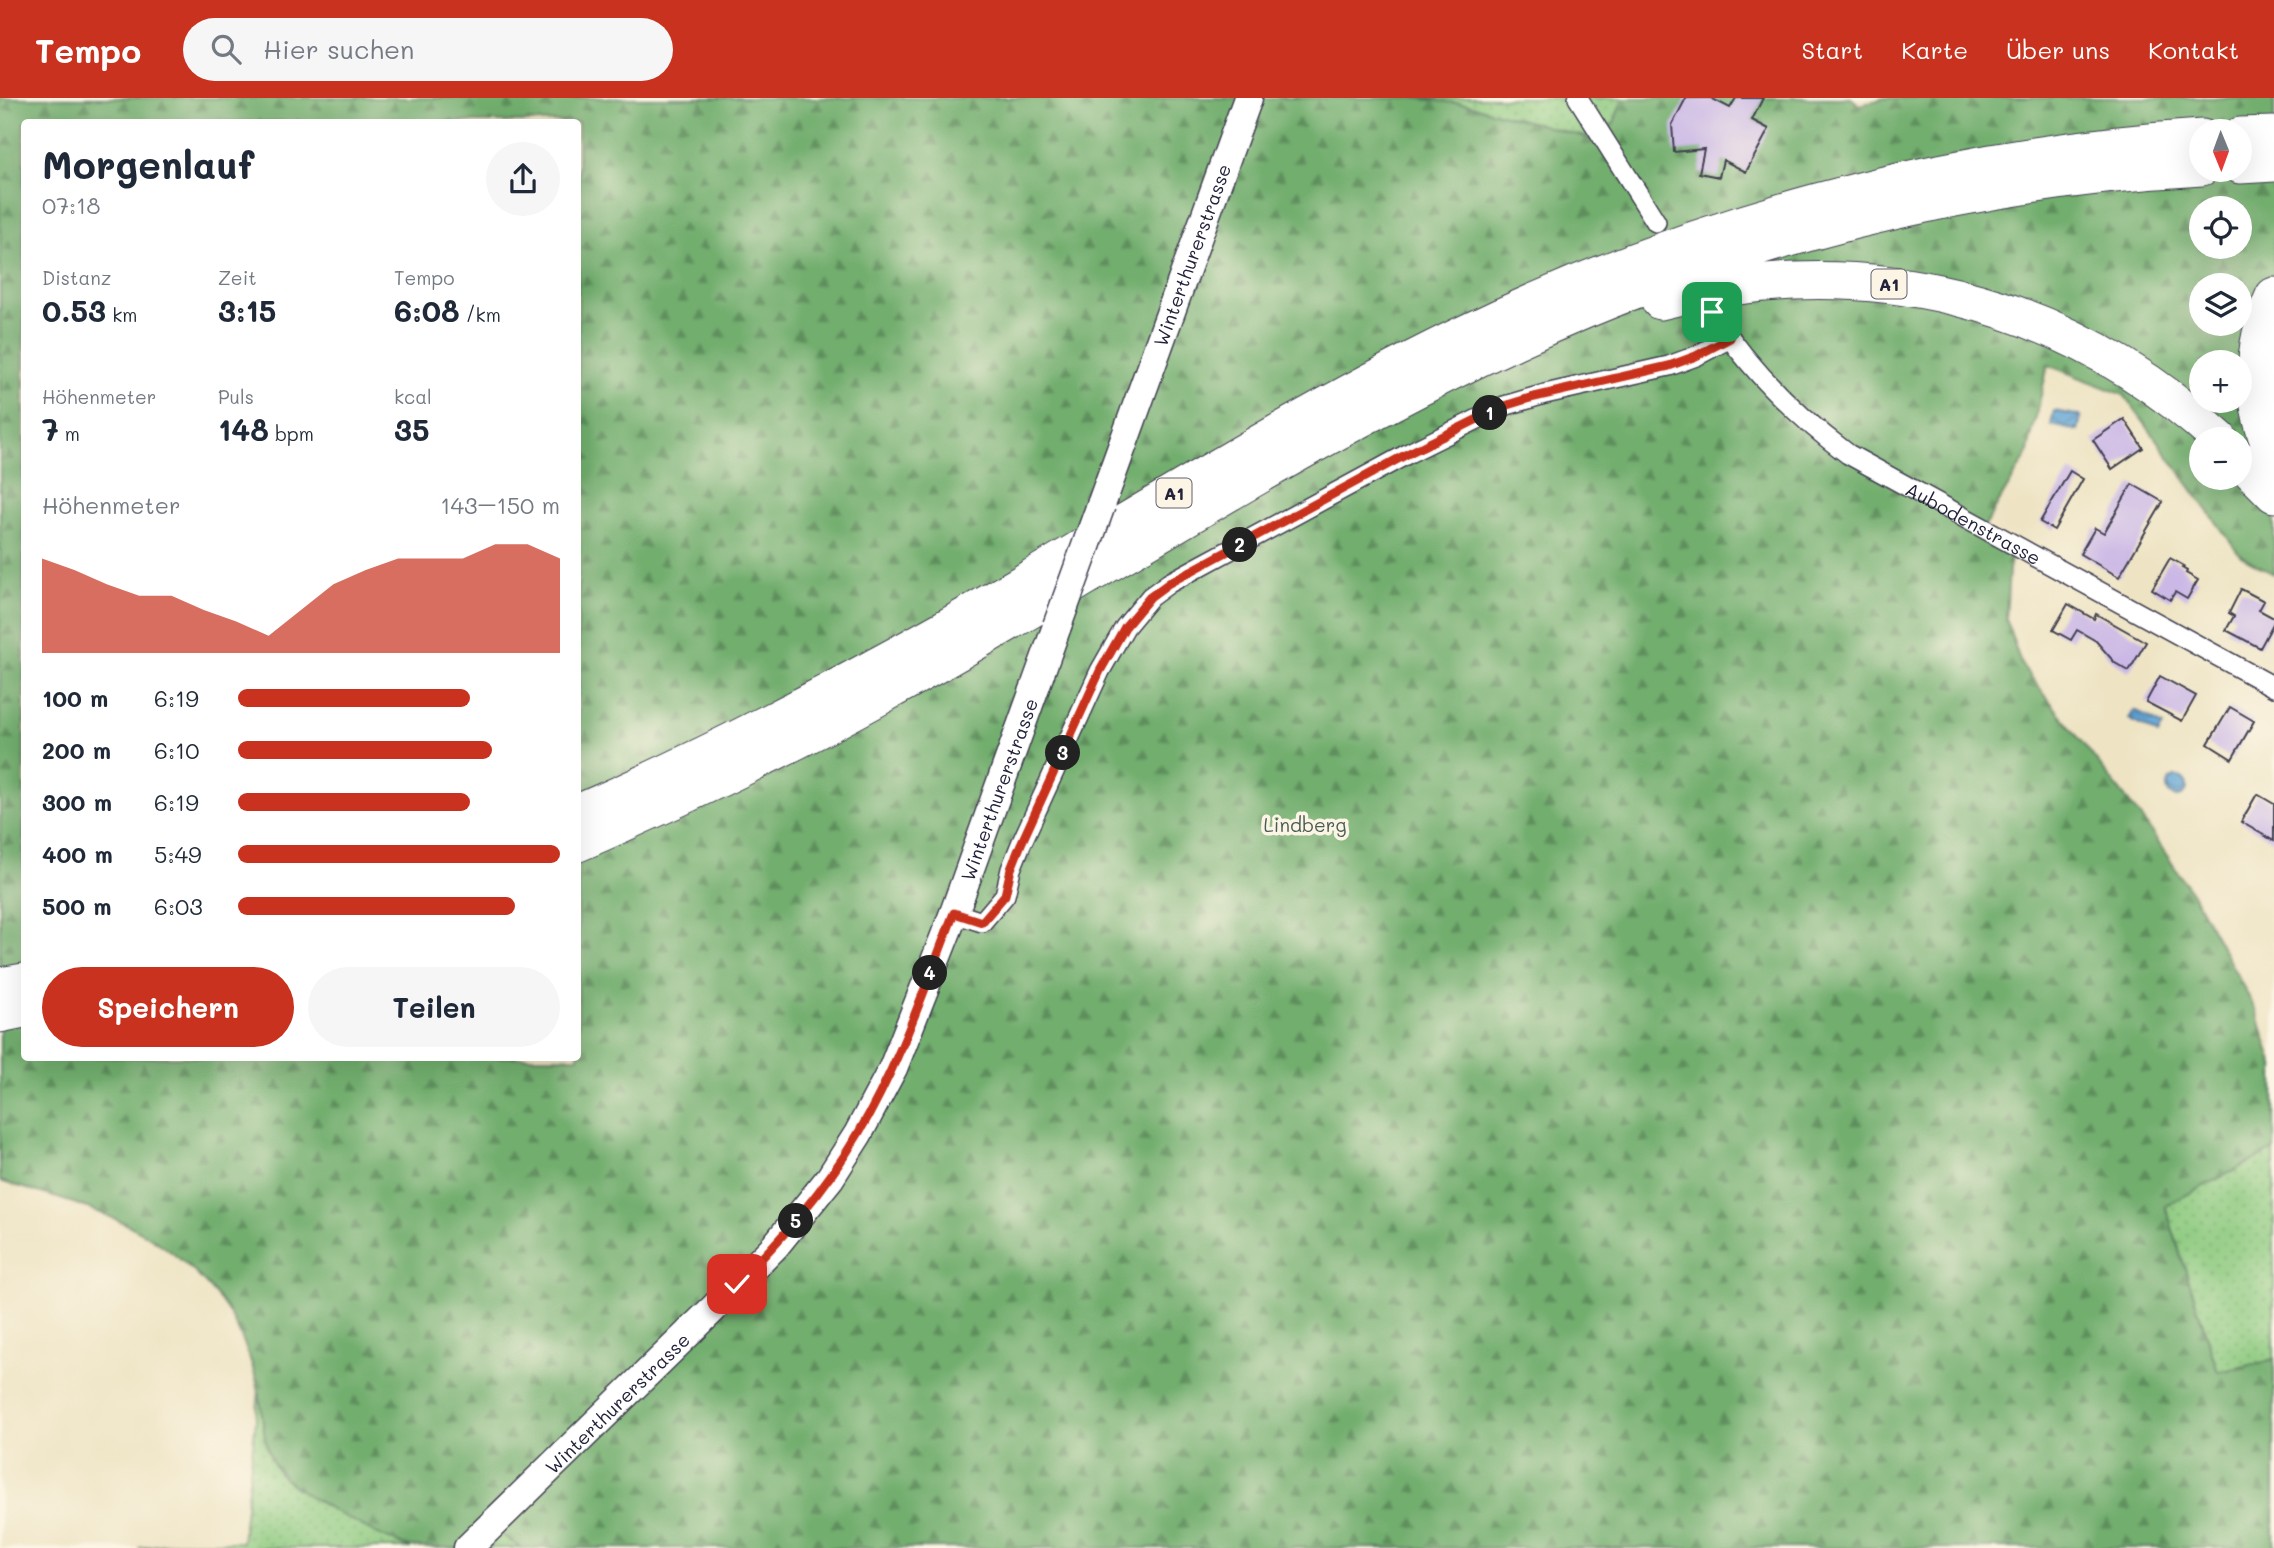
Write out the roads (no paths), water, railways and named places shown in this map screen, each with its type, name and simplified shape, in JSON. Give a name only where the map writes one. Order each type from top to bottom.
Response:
[{"type":"highway","points":[[2252,136],[2274,135]]},
{"type":"highway","name":"A1","points":[[581,812],[684,766],[807,705],[947,627],[1318,410],[1455,339],[1582,282],[1716,232],[1873,187],[2038,156],[2189,139]]},
{"type":"highway","points":[[2252,164],[2274,163]]},
{"type":"highway","name":"A1","points":[[581,842],[704,787],[857,708],[1331,434],[1422,386],[1604,302],[1700,266],[1846,223],[1944,200],[2042,183],[2189,168]]},
{"type":"highway","name":"A1","points":[[1524,337],[1662,300],[1734,286],[1790,281],[1845,281],[1916,288],[1965,298],[2004,310],[2082,342],[2150,383],[2205,427]]},
{"type":"highway","points":[[2274,296],[2260,336],[2256,372],[2261,415],[2274,455]]},
{"type":"highway","points":[[2252,472],[2274,494]]},
{"type":"highway","points":[[0,986],[21,982]]},
{"type":"highway","points":[[0,1014],[21,1010]]},
{"type":"main road","name":"Winterthurerstrasse","points":[[468,1548],[737,1284],[798,1219],[830,1178],[858,1134],[892,1068],[954,913],[1248,98]]},
{"type":"street","points":[[1577,98],[1656,222]]},
{"type":"street","name":"Aubodenstrasse","points":[[1712,312],[1730,338],[1787,405],[1848,454],[2274,687]]},
{"type":"street","points":[[954,913],[982,922],[1005,895],[1021,844],[1100,671],[1125,627],[1150,597],[1191,570],[1409,453],[1504,406],[1669,366],[1696,356],[1730,338]]},
{"type":"water","points":[[2054,411],[2081,416],[2078,431],[2051,425]]},
{"type":"water","points":[[2134,710],[2163,726],[2158,735],[2129,719]]},
{"type":"water","points":[[2177,777],[2184,780],[2187,787],[2184,794],[2177,797],[2170,794],[2167,787],[2170,780]]},
{"type":"park label","name":"Lindberg","points":[[1305,824]]}]
